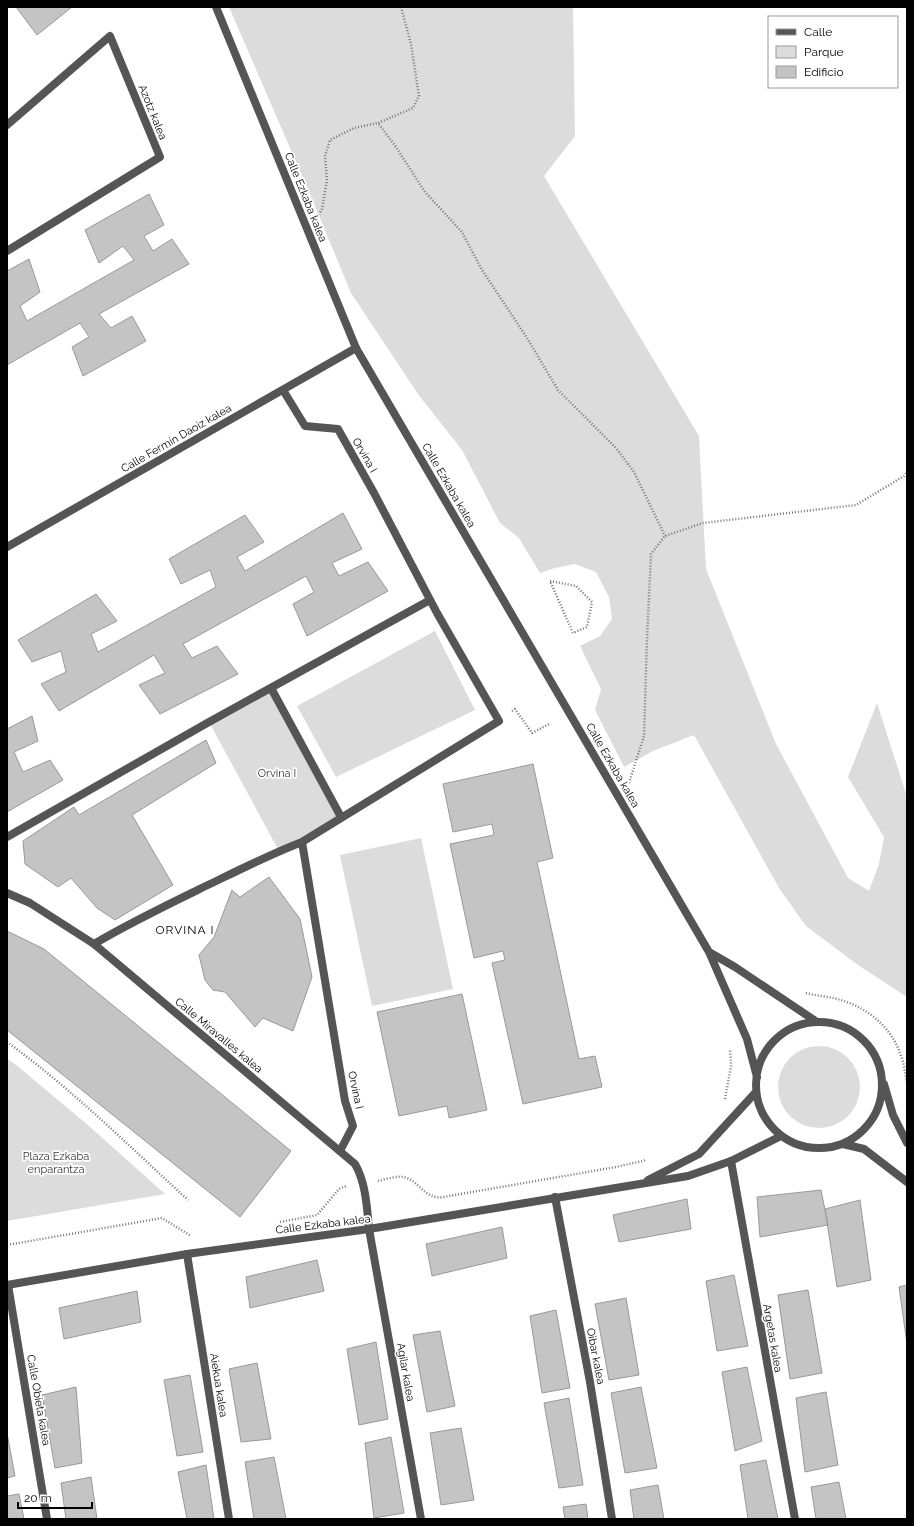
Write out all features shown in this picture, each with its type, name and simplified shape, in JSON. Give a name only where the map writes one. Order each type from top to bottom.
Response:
[{"type":"street","name":"Calle Ezkaba kalea","points":[[216,7],[356,348],[709,952],[747,1039],[757,1077]]},
{"type":"street","name":"Azotz kalea","points":[[7,125],[110,36],[160,157],[7,251]]},
{"type":"street","name":"Calle Fermín Daoiz kalea","points":[[7,547],[356,348]]},
{"type":"street","name":"Orvina I","points":[[283,390],[305,426],[338,429],[374,493],[430,600],[499,721]]},
{"type":"street","points":[[7,837],[430,600]]},
{"type":"street","points":[[271,688],[341,817]]},
{"type":"street","points":[[94,944],[120,928],[175,901],[279,851],[302,842],[499,721]]},
{"type":"street","name":"Orvina I","points":[[302,842],[345,1100],[353,1126],[340,1151]]},
{"type":"street","name":"Calle Miravalles kalea","points":[[7,893],[30,903],[94,944],[355,1164],[361,1174],[369,1229]]},
{"type":"street","name":"Calle Ezkaba kalea","points":[[709,952],[735,967],[817,1022]]},
{"type":"street","points":[[878,1063],[882,1079],[881,1095],[877,1111],[869,1125],[857,1136],[843,1144],[822,1149],[800,1146],[781,1136],[769,1124],[760,1109],[756,1092],[757,1071],[765,1052],[778,1036],[796,1026],[817,1022],[836,1024],[854,1032],[869,1046],[878,1063],[893,1115],[907,1143]]},
{"type":"street","name":"Calle Ezkaba kalea","points":[[642,1183],[699,1154],[756,1092]]},
{"type":"street","name":"Calle Ezkaba kalea","points":[[8,1285],[187,1254],[369,1229],[688,1176],[730,1161],[781,1136]]},
{"type":"street","points":[[843,1144],[864,1149],[907,1182]]},
{"type":"street","name":"Argetas kalea","points":[[730,1161],[795,1519]]},
{"type":"street","name":"Oibar kalea","points":[[555,1198],[590,1382],[612,1519]]},
{"type":"street","name":"Agilar kalea","points":[[369,1229],[421,1519]]},
{"type":"street","name":"Aiekua kalea","points":[[187,1254],[229,1519]]},
{"type":"street","name":"Calle Obieta kalea","points":[[8,1285],[47,1519]]},
{"type":"path","points":[[309,232],[322,209],[327,180],[325,156],[330,140],[354,128],[378,123],[413,108],[419,96],[411,44],[401,7]]},
{"type":"path","points":[[378,123],[396,147],[425,192],[462,232],[482,270],[527,338],[558,390],[616,448],[634,472],[665,536]]},
{"type":"path","points":[[623,804],[644,736],[651,554],[665,536],[703,523],[856,505],[904,476],[907,472]]},
{"type":"path","points":[[550,581],[576,586],[592,602],[587,627],[573,633],[550,581]]},
{"type":"path","points":[[499,721],[515,709],[532,733],[549,724]]},
{"type":"path","points":[[802,991],[837,999],[858,1006],[877,1019],[892,1035],[901,1053],[907,1083]]},
{"type":"path","points":[[7,1042],[30,1059],[64,1088],[188,1200]]},
{"type":"path","points":[[723,1102],[728,1088],[731,1066],[730,1044]]},
{"type":"path","points":[[372,1182],[403,1177],[431,1196],[449,1196],[616,1167],[655,1158]]},
{"type":"path","name":"Calle Ezkaba kalea","points":[[272,1224],[317,1215],[339,1189],[351,1185]]},
{"type":"path","points":[[7,1245],[162,1218],[191,1237],[199,1236]]},
{"type":"green space","points":[[229,7],[573,7],[575,136],[544,176],[699,436],[706,569],[776,744],[848,878],[869,891],[879,864],[884,837],[848,777],[877,703],[907,797],[907,997],[858,965],[806,926],[779,888],[694,735],[653,751],[624,767],[595,710],[601,689],[580,646],[600,636],[612,619],[609,597],[596,572],[575,564],[540,573],[519,538],[500,523],[462,450],[418,394],[351,293]]},
{"type":"green space","points":[[435,631],[475,710],[336,777],[297,706]]},
{"type":"green space","name":"Orvina I","points":[[271,688],[341,817],[279,851],[209,722]]},
{"type":"green space","points":[[421,838],[453,989],[372,1006],[340,855]]},
{"type":"green space","points":[[819,1046],[835,1049],[848,1058],[857,1071],[860,1087],[857,1103],[848,1116],[835,1125],[819,1128],[803,1125],[790,1116],[781,1103],[778,1087],[781,1071],[790,1058],[803,1049]]},
{"type":"green space","name":"Plaza Ezkaba enparantza","points":[[7,1059],[89,1126],[165,1194],[7,1221]]},
{"type":"building","points":[[16,7],[72,7],[37,35]]},
{"type":"building","points":[[149,194],[164,225],[144,236],[153,251],[172,239],[189,264],[99,314],[111,328],[132,316],[146,341],[83,376],[72,347],[89,337],[80,323],[7,365],[7,271],[29,259],[40,292],[20,306],[27,321],[134,260],[123,246],[99,263],[85,230]]},
{"type":"building","points":[[343,513],[362,549],[332,563],[339,576],[368,562],[388,591],[307,636],[293,604],[314,592],[306,576],[183,644],[192,658],[217,646],[238,674],[160,714],[139,685],[165,673],[154,655],[59,711],[41,684],[66,672],[61,651],[32,662],[18,640],[96,594],[117,621],[91,634],[98,652],[216,587],[210,570],[181,584],[169,559],[245,515],[264,542],[237,557],[245,571]]},
{"type":"building","points":[[32,716],[38,741],[14,752],[23,772],[50,760],[63,780],[7,812],[7,729]]},
{"type":"building","points":[[206,740],[216,763],[132,815],[173,885],[115,920],[97,908],[71,878],[58,887],[25,864],[23,841],[74,807],[79,815]]},
{"type":"building","points":[[533,764],[553,858],[537,862],[579,1059],[595,1056],[602,1087],[523,1104],[492,963],[505,960],[503,951],[474,958],[450,844],[494,835],[492,824],[453,832],[443,784]]},
{"type":"building","points":[[269,877],[300,919],[312,977],[293,1031],[263,1018],[255,1027],[225,992],[213,990],[205,980],[199,955],[214,937],[232,890],[240,897]]},
{"type":"building","points":[[7,931],[44,949],[291,1151],[240,1217],[7,1030]]},
{"type":"building","points":[[462,994],[487,1110],[449,1118],[447,1106],[399,1116],[377,1012]]},
{"type":"building","points":[[821,1190],[828,1225],[760,1237],[757,1197]]},
{"type":"building","points":[[687,1199],[691,1229],[619,1242],[613,1215]]},
{"type":"building","points":[[860,1200],[871,1280],[837,1287],[825,1209]]},
{"type":"building","points":[[502,1227],[507,1258],[432,1276],[426,1244]]},
{"type":"building","points":[[317,1260],[324,1291],[250,1308],[246,1277]]},
{"type":"building","points":[[734,1275],[748,1346],[717,1351],[706,1281]]},
{"type":"building","points":[[907,1285],[907,1344],[899,1287]]},
{"type":"building","points":[[808,1290],[822,1373],[790,1379],[778,1295]]},
{"type":"building","points":[[137,1291],[141,1322],[64,1339],[59,1308]]},
{"type":"building","points":[[626,1298],[639,1375],[609,1380],[595,1304]]},
{"type":"building","points":[[556,1310],[570,1388],[542,1393],[530,1316]]},
{"type":"building","points":[[440,1331],[455,1406],[427,1412],[413,1335]]},
{"type":"building","points":[[376,1342],[388,1419],[359,1425],[347,1349]]},
{"type":"building","points":[[257,1363],[271,1439],[241,1442],[229,1369]]},
{"type":"building","points":[[747,1367],[762,1441],[735,1451],[722,1372]]},
{"type":"building","points":[[190,1375],[203,1452],[177,1456],[164,1380]]},
{"type":"building","points":[[76,1387],[82,1463],[55,1468],[42,1395]]},
{"type":"building","points":[[641,1387],[657,1468],[625,1473],[611,1393]]},
{"type":"building","points":[[826,1392],[838,1465],[805,1472],[796,1398]]},
{"type":"building","points":[[569,1398],[583,1485],[559,1488],[544,1403]]},
{"type":"building","points":[[461,1428],[474,1500],[441,1505],[430,1433]]},
{"type":"building","points":[[7,1433],[15,1476],[7,1478]]},
{"type":"building","points":[[391,1437],[404,1513],[374,1518],[365,1443]]},
{"type":"building","points":[[274,1457],[286,1519],[254,1519],[245,1462]]},
{"type":"building","points":[[766,1460],[778,1519],[748,1519],[740,1465]]},
{"type":"building","points":[[206,1465],[214,1519],[187,1519],[178,1472]]},
{"type":"building","points":[[91,1477],[97,1519],[66,1519],[61,1483]]},
{"type":"building","points":[[839,1482],[846,1519],[816,1519],[811,1487]]},
{"type":"building","points":[[658,1485],[664,1519],[634,1519],[630,1490]]},
{"type":"building","points":[[19,1494],[24,1519],[7,1519],[7,1496]]},
{"type":"building","points":[[586,1504],[588,1519],[565,1519],[563,1507]]},
{"type":"district","name":"ORVINA I","points":[[185,930]]}]
